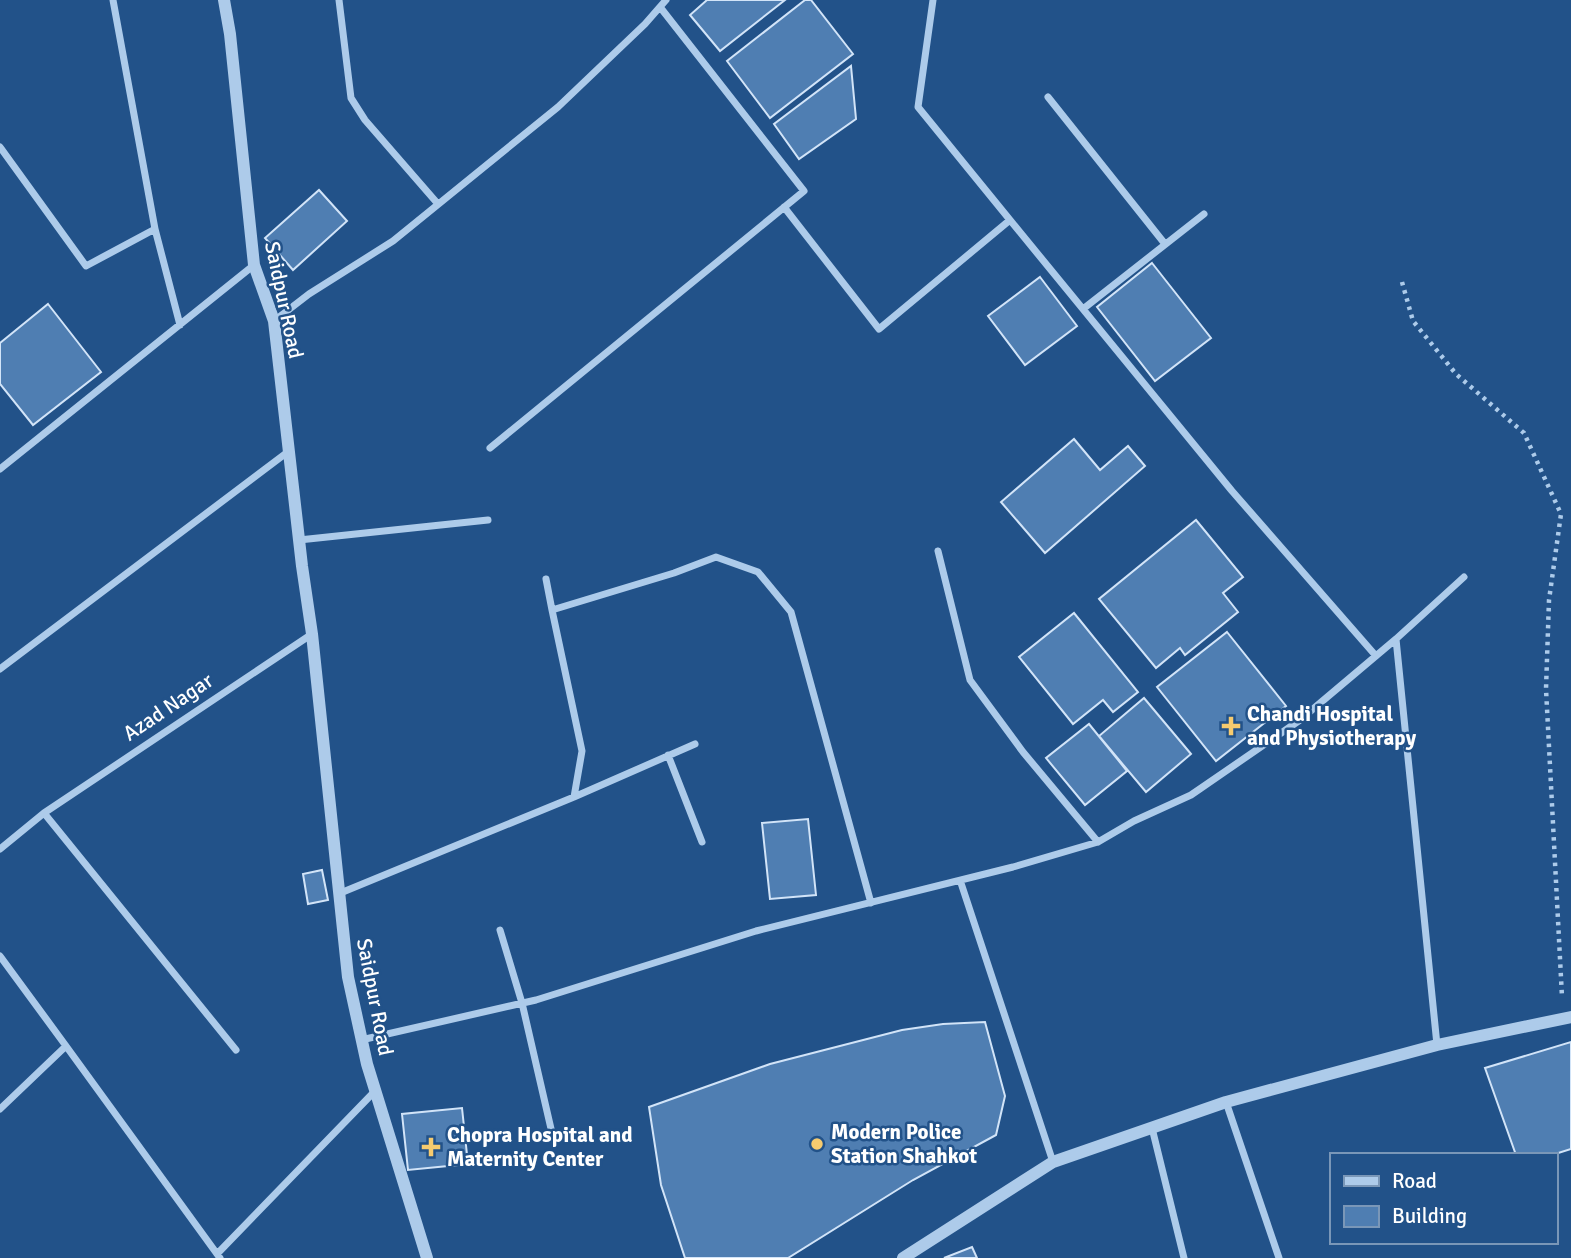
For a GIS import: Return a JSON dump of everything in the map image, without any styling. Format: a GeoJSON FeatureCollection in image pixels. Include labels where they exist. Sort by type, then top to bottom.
{"type":"FeatureCollection","features":[{"type":"Feature","properties":{"kind":"street"},"geometry":{"type":"LineString","coordinates":[[113,0],[155,229],[180,325]]}},
{"type":"Feature","properties":{"kind":"street","name":"Saidpur Road"},"geometry":{"type":"LineString","coordinates":[[224,0],[232,47],[254,265],[274,321],[312,634],[348,977],[375,1091],[427,1258]]}},
{"type":"Feature","properties":{"kind":"street"},"geometry":{"type":"LineString","coordinates":[[339,0],[351,98],[365,120],[438,204]]}},
{"type":"Feature","properties":{"kind":"street"},"geometry":{"type":"LineString","coordinates":[[933,0],[918,107],[1232,491],[1376,656]]}},
{"type":"Feature","properties":{"kind":"street"},"geometry":{"type":"LineString","coordinates":[[274,321],[309,294],[393,241],[558,107],[663,3],[804,191],[490,448]]}},
{"type":"Feature","properties":{"kind":"street"},"geometry":{"type":"LineString","coordinates":[[1048,97],[1165,244]]}},
{"type":"Feature","properties":{"kind":"street"},"geometry":{"type":"LineString","coordinates":[[0,147],[86,266],[155,229]]}},
{"type":"Feature","properties":{"kind":"street"},"geometry":{"type":"LineString","coordinates":[[784,207],[879,329],[1010,220]]}},
{"type":"Feature","properties":{"kind":"street"},"geometry":{"type":"LineString","coordinates":[[1083,309],[1204,214]]}},
{"type":"Feature","properties":{"kind":"street"},"geometry":{"type":"LineString","coordinates":[[0,468],[254,265]]}},
{"type":"Feature","properties":{"kind":"street"},"geometry":{"type":"LineString","coordinates":[[0,669],[289,451]]}},
{"type":"Feature","properties":{"kind":"street"},"geometry":{"type":"LineString","coordinates":[[299,540],[488,520]]}},
{"type":"Feature","properties":{"kind":"street"},"geometry":{"type":"LineString","coordinates":[[938,551],[970,680],[1023,752],[1098,842]]}},
{"type":"Feature","properties":{"kind":"street"},"geometry":{"type":"LineString","coordinates":[[552,610],[674,573],[716,557],[758,572],[791,612],[870,903]]}},
{"type":"Feature","properties":{"kind":"street"},"geometry":{"type":"LineString","coordinates":[[361,1040],[522,1003],[756,931],[1098,842],[1134,821],[1191,795],[1300,720],[1464,577]]}},
{"type":"Feature","properties":{"kind":"street"},"geometry":{"type":"LineString","coordinates":[[546,579],[582,751],[574,797]]}},
{"type":"Feature","properties":{"kind":"street","name":"Azad Nagar"},"geometry":{"type":"LineString","coordinates":[[0,849],[44,813],[312,634]]}},
{"type":"Feature","properties":{"kind":"street"},"geometry":{"type":"LineString","coordinates":[[1396,639],[1437,1045]]}},
{"type":"Feature","properties":{"kind":"street"},"geometry":{"type":"LineString","coordinates":[[338,894],[695,744]]}},
{"type":"Feature","properties":{"kind":"street"},"geometry":{"type":"LineString","coordinates":[[668,755],[702,842]]}},
{"type":"Feature","properties":{"kind":"street"},"geometry":{"type":"LineString","coordinates":[[44,813],[236,1050]]}},
{"type":"Feature","properties":{"kind":"street"},"geometry":{"type":"LineString","coordinates":[[960,880],[1054,1162]]}},
{"type":"Feature","properties":{"kind":"street"},"geometry":{"type":"LineString","coordinates":[[500,930],[522,1003],[552,1133]]}},
{"type":"Feature","properties":{"kind":"street"},"geometry":{"type":"LineString","coordinates":[[0,956],[218,1256],[375,1091]]}},
{"type":"Feature","properties":{"kind":"street"},"geometry":{"type":"LineString","coordinates":[[903,1258],[1054,1162],[1226,1102],[1437,1045],[1567,1018]]}},
{"type":"Feature","properties":{"kind":"street"},"geometry":{"type":"LineString","coordinates":[[0,1109],[66,1046]]}},
{"type":"Feature","properties":{"kind":"street"},"geometry":{"type":"LineString","coordinates":[[1226,1102],[1279,1258]]}},
{"type":"Feature","properties":{"kind":"street"},"geometry":{"type":"LineString","coordinates":[[1152,1128],[1184,1258]]}},
{"type":"Feature","properties":{"kind":"path"},"geometry":{"type":"LineString","coordinates":[[1402,282],[1413,321],[1438,353],[1456,374],[1524,433],[1561,514],[1549,600],[1546,689],[1567,1018]]}},
{"type":"Feature","properties":{"kind":"building"},"geometry":{"type":"Polygon","coordinates":[[[707,0],[785,0],[720,51],[690,15],[707,0]]]}},
{"type":"Feature","properties":{"kind":"building"},"geometry":{"type":"Polygon","coordinates":[[[805,0],[811,0],[853,54],[770,118],[727,61],[805,0]]]}},
{"type":"Feature","properties":{"kind":"building"},"geometry":{"type":"Polygon","coordinates":[[[851,66],[856,119],[799,159],[774,124],[851,66]]]}},
{"type":"Feature","properties":{"kind":"building"},"geometry":{"type":"Polygon","coordinates":[[[319,190],[347,221],[293,270],[265,238],[319,190]]]}},
{"type":"Feature","properties":{"kind":"building"},"geometry":{"type":"Polygon","coordinates":[[[1152,263],[1211,338],[1155,381],[1097,307],[1152,263]]]}},
{"type":"Feature","properties":{"kind":"building"},"geometry":{"type":"Polygon","coordinates":[[[1040,277],[1077,326],[1025,365],[988,316],[1040,277]]]}},
{"type":"Feature","properties":{"kind":"building"},"geometry":{"type":"Polygon","coordinates":[[[48,304],[101,372],[33,425],[0,384],[0,343],[48,304]]]}},
{"type":"Feature","properties":{"kind":"building"},"geometry":{"type":"Polygon","coordinates":[[[1074,439],[1100,470],[1128,446],[1145,466],[1045,553],[1001,502],[1074,439]]]}},
{"type":"Feature","properties":{"kind":"building"},"geometry":{"type":"Polygon","coordinates":[[[1196,520],[1243,577],[1223,593],[1238,612],[1185,655],[1180,648],[1156,668],[1099,599],[1196,520]]]}},
{"type":"Feature","properties":{"kind":"building"},"geometry":{"type":"Polygon","coordinates":[[[1074,613],[1138,692],[1113,712],[1103,700],[1073,724],[1019,657],[1074,613]]]}},
{"type":"Feature","properties":{"kind":"building"},"geometry":{"type":"Polygon","coordinates":[[[1227,632],[1286,706],[1216,761],[1157,687],[1227,632]]]}},
{"type":"Feature","properties":{"kind":"building"},"geometry":{"type":"Polygon","coordinates":[[[1144,698],[1191,754],[1146,792],[1099,736],[1144,698]]]}},
{"type":"Feature","properties":{"kind":"building"},"geometry":{"type":"Polygon","coordinates":[[[1089,724],[1127,771],[1085,805],[1046,758],[1089,724]]]}},
{"type":"Feature","properties":{"kind":"building"},"geometry":{"type":"Polygon","coordinates":[[[808,819],[816,895],[770,899],[762,823],[808,819]]]}},
{"type":"Feature","properties":{"kind":"building"},"geometry":{"type":"Polygon","coordinates":[[[322,870],[328,900],[308,904],[303,874],[322,870]]]}},
{"type":"Feature","properties":{"kind":"building","name":"Modern Police Station Shahkot"},"geometry":{"type":"Polygon","coordinates":[[[985,1022],[1005,1096],[996,1135],[913,1180],[788,1258],[685,1258],[661,1185],[649,1107],[770,1064],[902,1030],[985,1022]]]}},
{"type":"Feature","properties":{"kind":"building"},"geometry":{"type":"Polygon","coordinates":[[[1571,1042],[1571,1149],[1557,1153],[1515,1153],[1485,1068],[1571,1042]]]}},
{"type":"Feature","properties":{"kind":"building"},"geometry":{"type":"Polygon","coordinates":[[[462,1108],[468,1164],[408,1170],[402,1114],[462,1108]]]}},
{"type":"Feature","properties":{"kind":"building"},"geometry":{"type":"Polygon","coordinates":[[[972,1247],[977,1258],[944,1258],[972,1247]]]}},
{"type":"Feature","properties":{"kind":"place","name":"Chandi Hospital and Physiotherapy"},"geometry":{"type":"Point","coordinates":[1231,726]}},
{"type":"Feature","properties":{"kind":"place","name":"Modern Police Station Shahkot"},"geometry":{"type":"Point","coordinates":[817,1144]}},
{"type":"Feature","properties":{"kind":"place","name":"Chopra Hospital and Maternity Center"},"geometry":{"type":"Point","coordinates":[431,1147]}}]}
